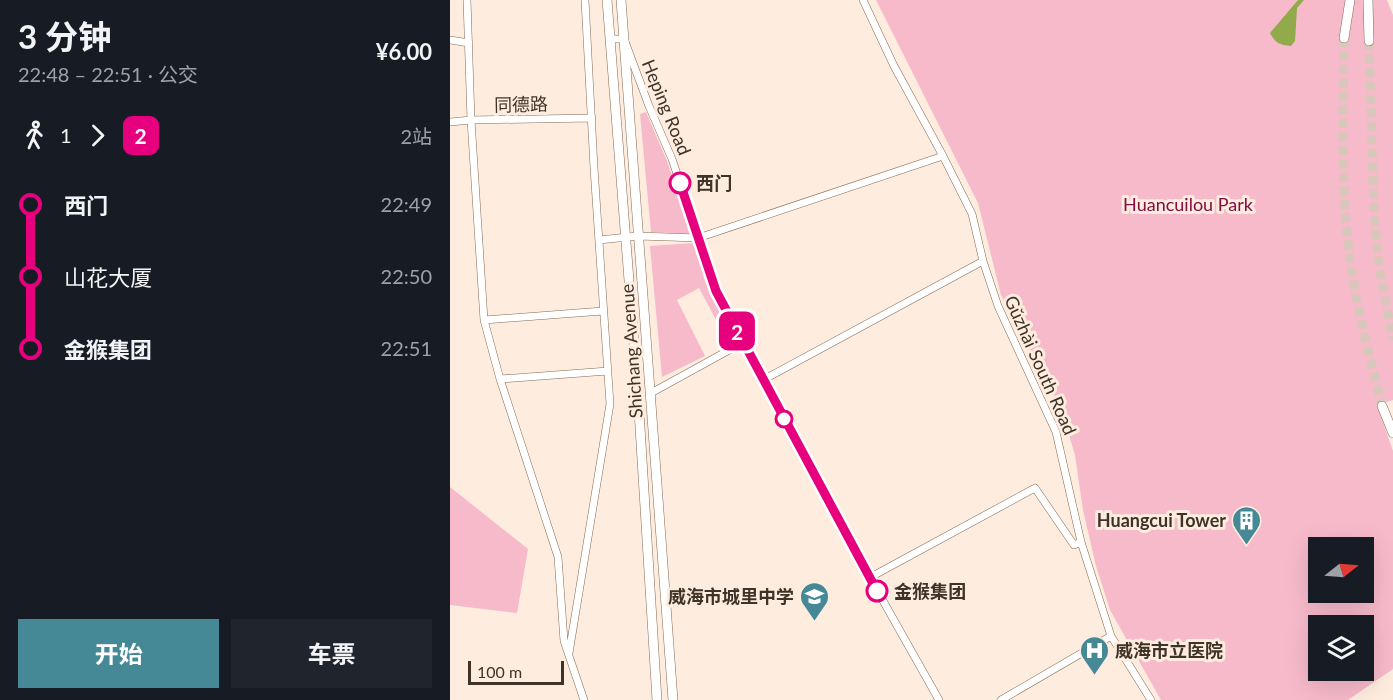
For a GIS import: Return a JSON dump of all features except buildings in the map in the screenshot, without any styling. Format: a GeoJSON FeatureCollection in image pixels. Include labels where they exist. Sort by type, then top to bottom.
{"type":"FeatureCollection","features":[{"type":"Feature","properties":{"kind":"main road","name":"Shichang Avenue"},"geometry":{"type":"LineString","coordinates":[[607,0],[638,395],[657,700]]}},
{"type":"Feature","properties":{"kind":"main road","name":"Shichang Avenue"},"geometry":{"type":"LineString","coordinates":[[621,0],[673,700]]}},
{"type":"Feature","properties":{"kind":"main road"},"geometry":{"type":"LineString","coordinates":[[1344,38],[1350,0]]}},
{"type":"Feature","properties":{"kind":"main road"},"geometry":{"type":"LineString","coordinates":[[1368,0],[1369,41]]}},
{"type":"Feature","properties":{"kind":"main road"},"geometry":{"type":"LineString","coordinates":[[1382,405],[1393,433]]}},
{"type":"Feature","properties":{"kind":"street"},"geometry":{"type":"LineString","coordinates":[[467,0],[471,120],[484,320],[500,379],[558,557],[564,640],[584,700]]}},
{"type":"Feature","properties":{"kind":"street"},"geometry":{"type":"LineString","coordinates":[[569,657],[610,404],[598,240],[585,0]]}},
{"type":"Feature","properties":{"kind":"street","name":"Gǔzhài South Road"},"geometry":{"type":"LineString","coordinates":[[863,0],[894,66],[972,214],[983,261],[998,306],[1056,432],[1082,542],[1111,636],[1151,700]]}},
{"type":"Feature","properties":{"kind":"street"},"geometry":{"type":"LineString","coordinates":[[610,39],[624,39]]}},
{"type":"Feature","properties":{"kind":"street","name":"Heping Road"},"geometry":{"type":"LineString","coordinates":[[624,39],[672,159],[716,291],[869,578],[939,700]]}},
{"type":"Feature","properties":{"kind":"street"},"geometry":{"type":"LineString","coordinates":[[450,40],[469,44]]}},
{"type":"Feature","properties":{"kind":"street","name":"同德路"},"geometry":{"type":"LineString","coordinates":[[450,122],[592,118]]}},
{"type":"Feature","properties":{"kind":"street"},"geometry":{"type":"LineString","coordinates":[[598,240],[638,236],[698,238],[943,156]]}},
{"type":"Feature","properties":{"kind":"street"},"geometry":{"type":"LineString","coordinates":[[763,380],[983,261]]}},
{"type":"Feature","properties":{"kind":"street"},"geometry":{"type":"LineString","coordinates":[[484,320],[603,311]]}},
{"type":"Feature","properties":{"kind":"street"},"geometry":{"type":"LineString","coordinates":[[651,393],[742,343]]}},
{"type":"Feature","properties":{"kind":"street"},"geometry":{"type":"LineString","coordinates":[[500,379],[608,371]]}},
{"type":"Feature","properties":{"kind":"street"},"geometry":{"type":"LineString","coordinates":[[869,578],[1035,488],[1074,545],[1082,542]]}},
{"type":"Feature","properties":{"kind":"street"},"geometry":{"type":"LineString","coordinates":[[1001,700],[1111,636]]}},
{"type":"Feature","properties":{"kind":"green space","name":"Huancuilou Park"},"geometry":{"type":"Polygon","coordinates":[[[876,0],[1387,0],[1393,15],[1393,400],[1377,405],[1393,451],[1393,669],[1348,700],[1161,700],[1110,610],[1096,566],[1083,510],[1075,455],[1061,409],[1001,295],[978,203],[876,0]]]}},
{"type":"Feature","properties":{"kind":"green space"},"geometry":{"type":"Polygon","coordinates":[[[646,112],[667,161],[692,234],[651,232],[640,114],[646,112]]]}},
{"type":"Feature","properties":{"kind":"green space"},"geometry":{"type":"Polygon","coordinates":[[[694,243],[708,282],[738,342],[730,346],[699,288],[677,300],[705,356],[662,377],[650,246],[694,243]]]}},
{"type":"Feature","properties":{"kind":"green space"},"geometry":{"type":"Polygon","coordinates":[[[450,487],[528,549],[517,613],[450,605],[450,487]]]}},
{"type":"Feature","properties":{"kind":"shaded area"},"geometry":{"type":"Polygon","coordinates":[[[1298,0],[1304,0],[1297,8],[1295,41],[1291,46],[1281,44],[1270,33],[1298,0]]]}},
{"type":"Feature","properties":{"kind":"tunnel"},"geometry":{"type":"LineString","coordinates":[[1344,38],[1343,152],[1347,238],[1357,302],[1382,406]]}},
{"type":"Feature","properties":{"kind":"tunnel"},"geometry":{"type":"LineString","coordinates":[[1369,41],[1374,213],[1379,266],[1393,340]]}},
{"type":"Feature","properties":{"kind":"bus line","name":"2"},"geometry":{"type":"LineString","coordinates":[[680,183],[716,291],[877,591]]}},
{"type":"Feature","properties":{"kind":"place","name":"西门"},"geometry":{"type":"Point","coordinates":[680,183]}},
{"type":"Feature","properties":{"kind":"place","name":"Huangcui Tower"},"geometry":{"type":"Point","coordinates":[1247,546]}},
{"type":"Feature","properties":{"kind":"place","name":"金猴集团"},"geometry":{"type":"Point","coordinates":[877,591]}},
{"type":"Feature","properties":{"kind":"place","name":"威海市城里中学"},"geometry":{"type":"Point","coordinates":[815,622]}},
{"type":"Feature","properties":{"kind":"place","name":"威海市立医院"},"geometry":{"type":"Point","coordinates":[1094,676]}}]}
